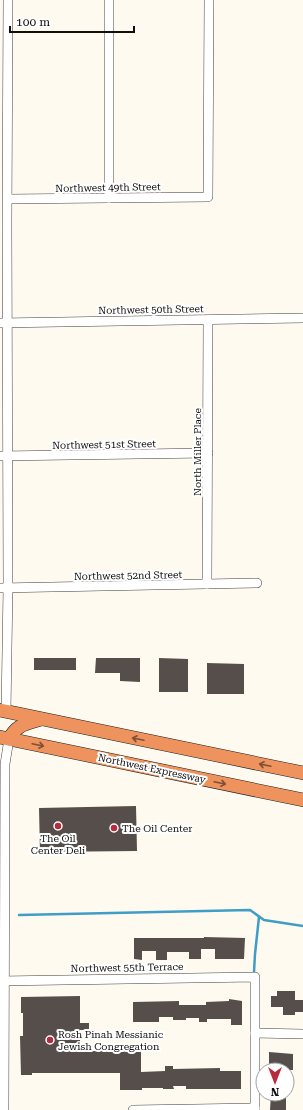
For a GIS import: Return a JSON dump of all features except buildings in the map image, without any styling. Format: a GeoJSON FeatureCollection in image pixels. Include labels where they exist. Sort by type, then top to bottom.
{"type":"FeatureCollection","features":[{"type":"Feature","properties":{"kind":"highway"},"geometry":{"type":"LineString","coordinates":[[3,711],[303,773]]}},
{"type":"Feature","properties":{"kind":"highway"},"geometry":{"type":"LineString","coordinates":[[4,738],[17,728],[42,719]]}},
{"type":"Feature","properties":{"kind":"highway","name":"Northwest Expressway"},"geometry":{"type":"LineString","coordinates":[[4,738],[303,800]]}},
{"type":"Feature","properties":{"kind":"street"},"geometry":{"type":"LineString","coordinates":[[3,711],[4,221],[8,199],[4,124],[4,10],[8,0]]}},
{"type":"Feature","properties":{"kind":"street"},"geometry":{"type":"LineString","coordinates":[[109,0],[109,198]]}},
{"type":"Feature","properties":{"kind":"street","name":"Northwest 49th Street"},"geometry":{"type":"LineString","coordinates":[[8,199],[208,197],[208,0]]}},
{"type":"Feature","properties":{"kind":"street","name":"Northwest 50th Street"},"geometry":{"type":"LineString","coordinates":[[4,322],[303,318]]}},
{"type":"Feature","properties":{"kind":"street","name":"North Miller Place"},"geometry":{"type":"LineString","coordinates":[[207,584],[208,320]]}},
{"type":"Feature","properties":{"kind":"street","name":"Northwest 51st Street"},"geometry":{"type":"LineString","coordinates":[[4,456],[208,453]]}},
{"type":"Feature","properties":{"kind":"street","name":"Northwest 52nd Street"},"geometry":{"type":"LineString","coordinates":[[4,588],[257,583]]}},
{"type":"Feature","properties":{"kind":"street"},"geometry":{"type":"LineString","coordinates":[[4,738],[4,1110]]}},
{"type":"Feature","properties":{"kind":"street","name":"Northwest 55th Terrace"},"geometry":{"type":"LineString","coordinates":[[3,981],[255,977],[255,1034]]}},
{"type":"Feature","properties":{"kind":"street"},"geometry":{"type":"LineString","coordinates":[[133,1110],[255,1109],[255,1034],[303,1034]]}},
{"type":"Feature","properties":{"kind":"waterway"},"geometry":{"type":"LineString","coordinates":[[19,915],[250,910],[264,920],[303,926]]}},
{"type":"Feature","properties":{"kind":"waterway"},"geometry":{"type":"LineString","coordinates":[[254,972],[259,917]]}},
{"type":"Feature","properties":{"kind":"place","name":"The Oil Center Deli"},"geometry":{"type":"Point","coordinates":[58,826]}},
{"type":"Feature","properties":{"kind":"place","name":"The Oil Center"},"geometry":{"type":"Point","coordinates":[114,828]}},
{"type":"Feature","properties":{"kind":"place","name":"Rosh Pinah Messianic Jewish Congregation"},"geometry":{"type":"Point","coordinates":[50,1040]}}]}
